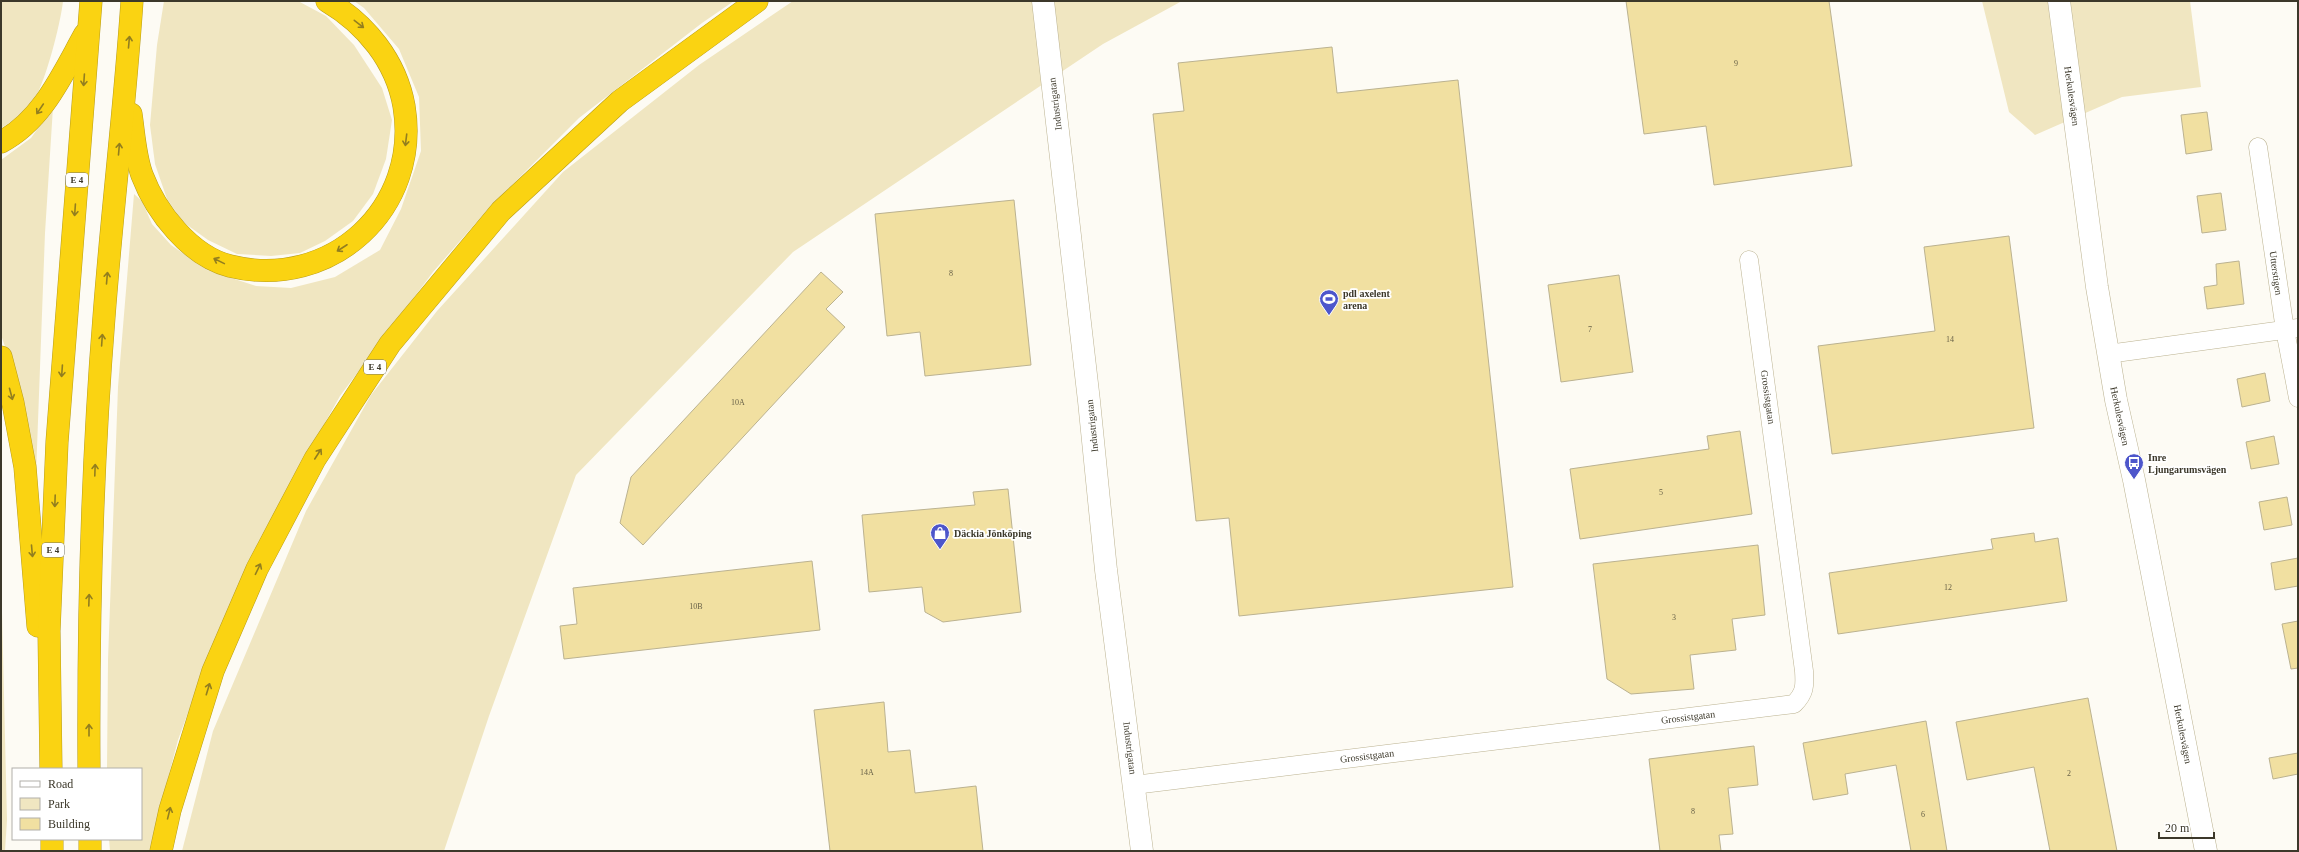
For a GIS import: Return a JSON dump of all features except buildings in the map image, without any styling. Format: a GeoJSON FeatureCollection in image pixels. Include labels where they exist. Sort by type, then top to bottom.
{"type":"FeatureCollection","features":[{"type":"Feature","properties":{"kind":"highway","name":"E 4"},"geometry":{"type":"LineString","coordinates":[[49,768],[50,631],[57,442],[91,1]]}},
{"type":"Feature","properties":{"kind":"highway"},"geometry":{"type":"LineString","coordinates":[[126,76],[141,174],[158,206],[177,233],[202,252],[229,266],[258,270],[290,268],[326,259],[355,240],[376,217],[394,190],[403,160],[407,126],[401,91],[386,57],[364,28],[327,1]]}},
{"type":"Feature","properties":{"kind":"highway","name":"E 4"},"geometry":{"type":"LineString","coordinates":[[161,851],[170,810],[213,671],[257,569],[315,459],[390,344],[501,211],[620,101],[757,1]]}},
{"type":"Feature","properties":{"kind":"highway"},"geometry":{"type":"LineString","coordinates":[[89,768],[88,632],[96,448],[104,317],[132,4]]}},
{"type":"Feature","properties":{"kind":"highway"},"geometry":{"type":"LineString","coordinates":[[1,142],[16,134],[36,114],[88,27]]}},
{"type":"Feature","properties":{"kind":"highway"},"geometry":{"type":"LineString","coordinates":[[1,357],[13,403],[25,467],[49,768]]}},
{"type":"Feature","properties":{"kind":"highway"},"geometry":{"type":"LineString","coordinates":[[52,840],[52,851]]}},
{"type":"Feature","properties":{"kind":"highway"},"geometry":{"type":"LineString","coordinates":[[90,840],[90,851]]}},
{"type":"Feature","properties":{"kind":"street","name":"Industrigatan"},"geometry":{"type":"LineString","coordinates":[[1043,1],[1089,401],[1105,563],[1142,851]]}},
{"type":"Feature","properties":{"kind":"street","name":"Herkulesvägen"},"geometry":{"type":"LineString","coordinates":[[2059,1],[2097,287],[2108,354],[2206,851]]}},
{"type":"Feature","properties":{"kind":"street","name":"Utterstigen"},"geometry":{"type":"LineString","coordinates":[[2258,147],[2291,329],[2298,398]]}},
{"type":"Feature","properties":{"kind":"street","name":"Grossistgatan"},"geometry":{"type":"LineString","coordinates":[[1134,785],[1794,704],[1803,695],[1805,685],[1804,671],[1749,260]]}},
{"type":"Feature","properties":{"kind":"street"},"geometry":{"type":"LineString","coordinates":[[2108,354],[2291,329]]}},
{"type":"Feature","properties":{"kind":"green space"},"geometry":{"type":"Polygon","coordinates":[[[1,1],[63,1],[51,56],[41,86],[30,106],[1,128],[1,1]]]}},
{"type":"Feature","properties":{"kind":"green space"},"geometry":{"type":"Polygon","coordinates":[[[164,1],[298,1],[326,16],[354,45],[382,88],[392,120],[386,159],[373,194],[353,221],[325,241],[300,253],[271,256],[237,254],[208,240],[183,222],[167,199],[155,164],[150,125],[157,45],[164,1]]]}},
{"type":"Feature","properties":{"kind":"green space"},"geometry":{"type":"Polygon","coordinates":[[[354,1],[734,1],[702,23],[579,118],[487,210],[433,272],[340,396],[258,542],[209,655],[178,740],[149,851],[110,851],[109,840],[142,840],[142,768],[107,768],[108,660],[118,387],[134,194],[142,201],[152,224],[171,245],[207,270],[256,286],[291,288],[335,277],[380,250],[401,209],[421,151],[419,97],[399,49],[364,8],[354,1]]]}},
{"type":"Feature","properties":{"kind":"green space"},"geometry":{"type":"Polygon","coordinates":[[[793,1],[1182,1],[1103,44],[793,252],[576,475],[489,716],[444,851],[182,851],[213,731],[306,511],[371,395],[437,311],[563,172],[699,65],[793,1]]]}},
{"type":"Feature","properties":{"kind":"green space"},"geometry":{"type":"Polygon","coordinates":[[[1982,1],[2190,1],[2201,87],[2122,97],[2035,135],[2009,112],[1982,1]]]}},
{"type":"Feature","properties":{"kind":"green space"},"geometry":{"type":"Polygon","coordinates":[[[53,107],[45,233],[36,475],[14,373],[1,335],[1,160],[31,138],[53,107]]]}},
{"type":"Feature","properties":{"kind":"green space"},"geometry":{"type":"Polygon","coordinates":[[[1,570],[7,820],[5,851],[1,851],[1,570]]]}},
{"type":"Feature","properties":{"kind":"place","name":"pdl axelent arena"},"geometry":{"type":"Point","coordinates":[1329,316]}},
{"type":"Feature","properties":{"kind":"place","name":"Inre Ljungarumsvägen"},"geometry":{"type":"Point","coordinates":[2134,480]}},
{"type":"Feature","properties":{"kind":"place","name":"Däckia Jönköping"},"geometry":{"type":"Point","coordinates":[940,550]}}]}
